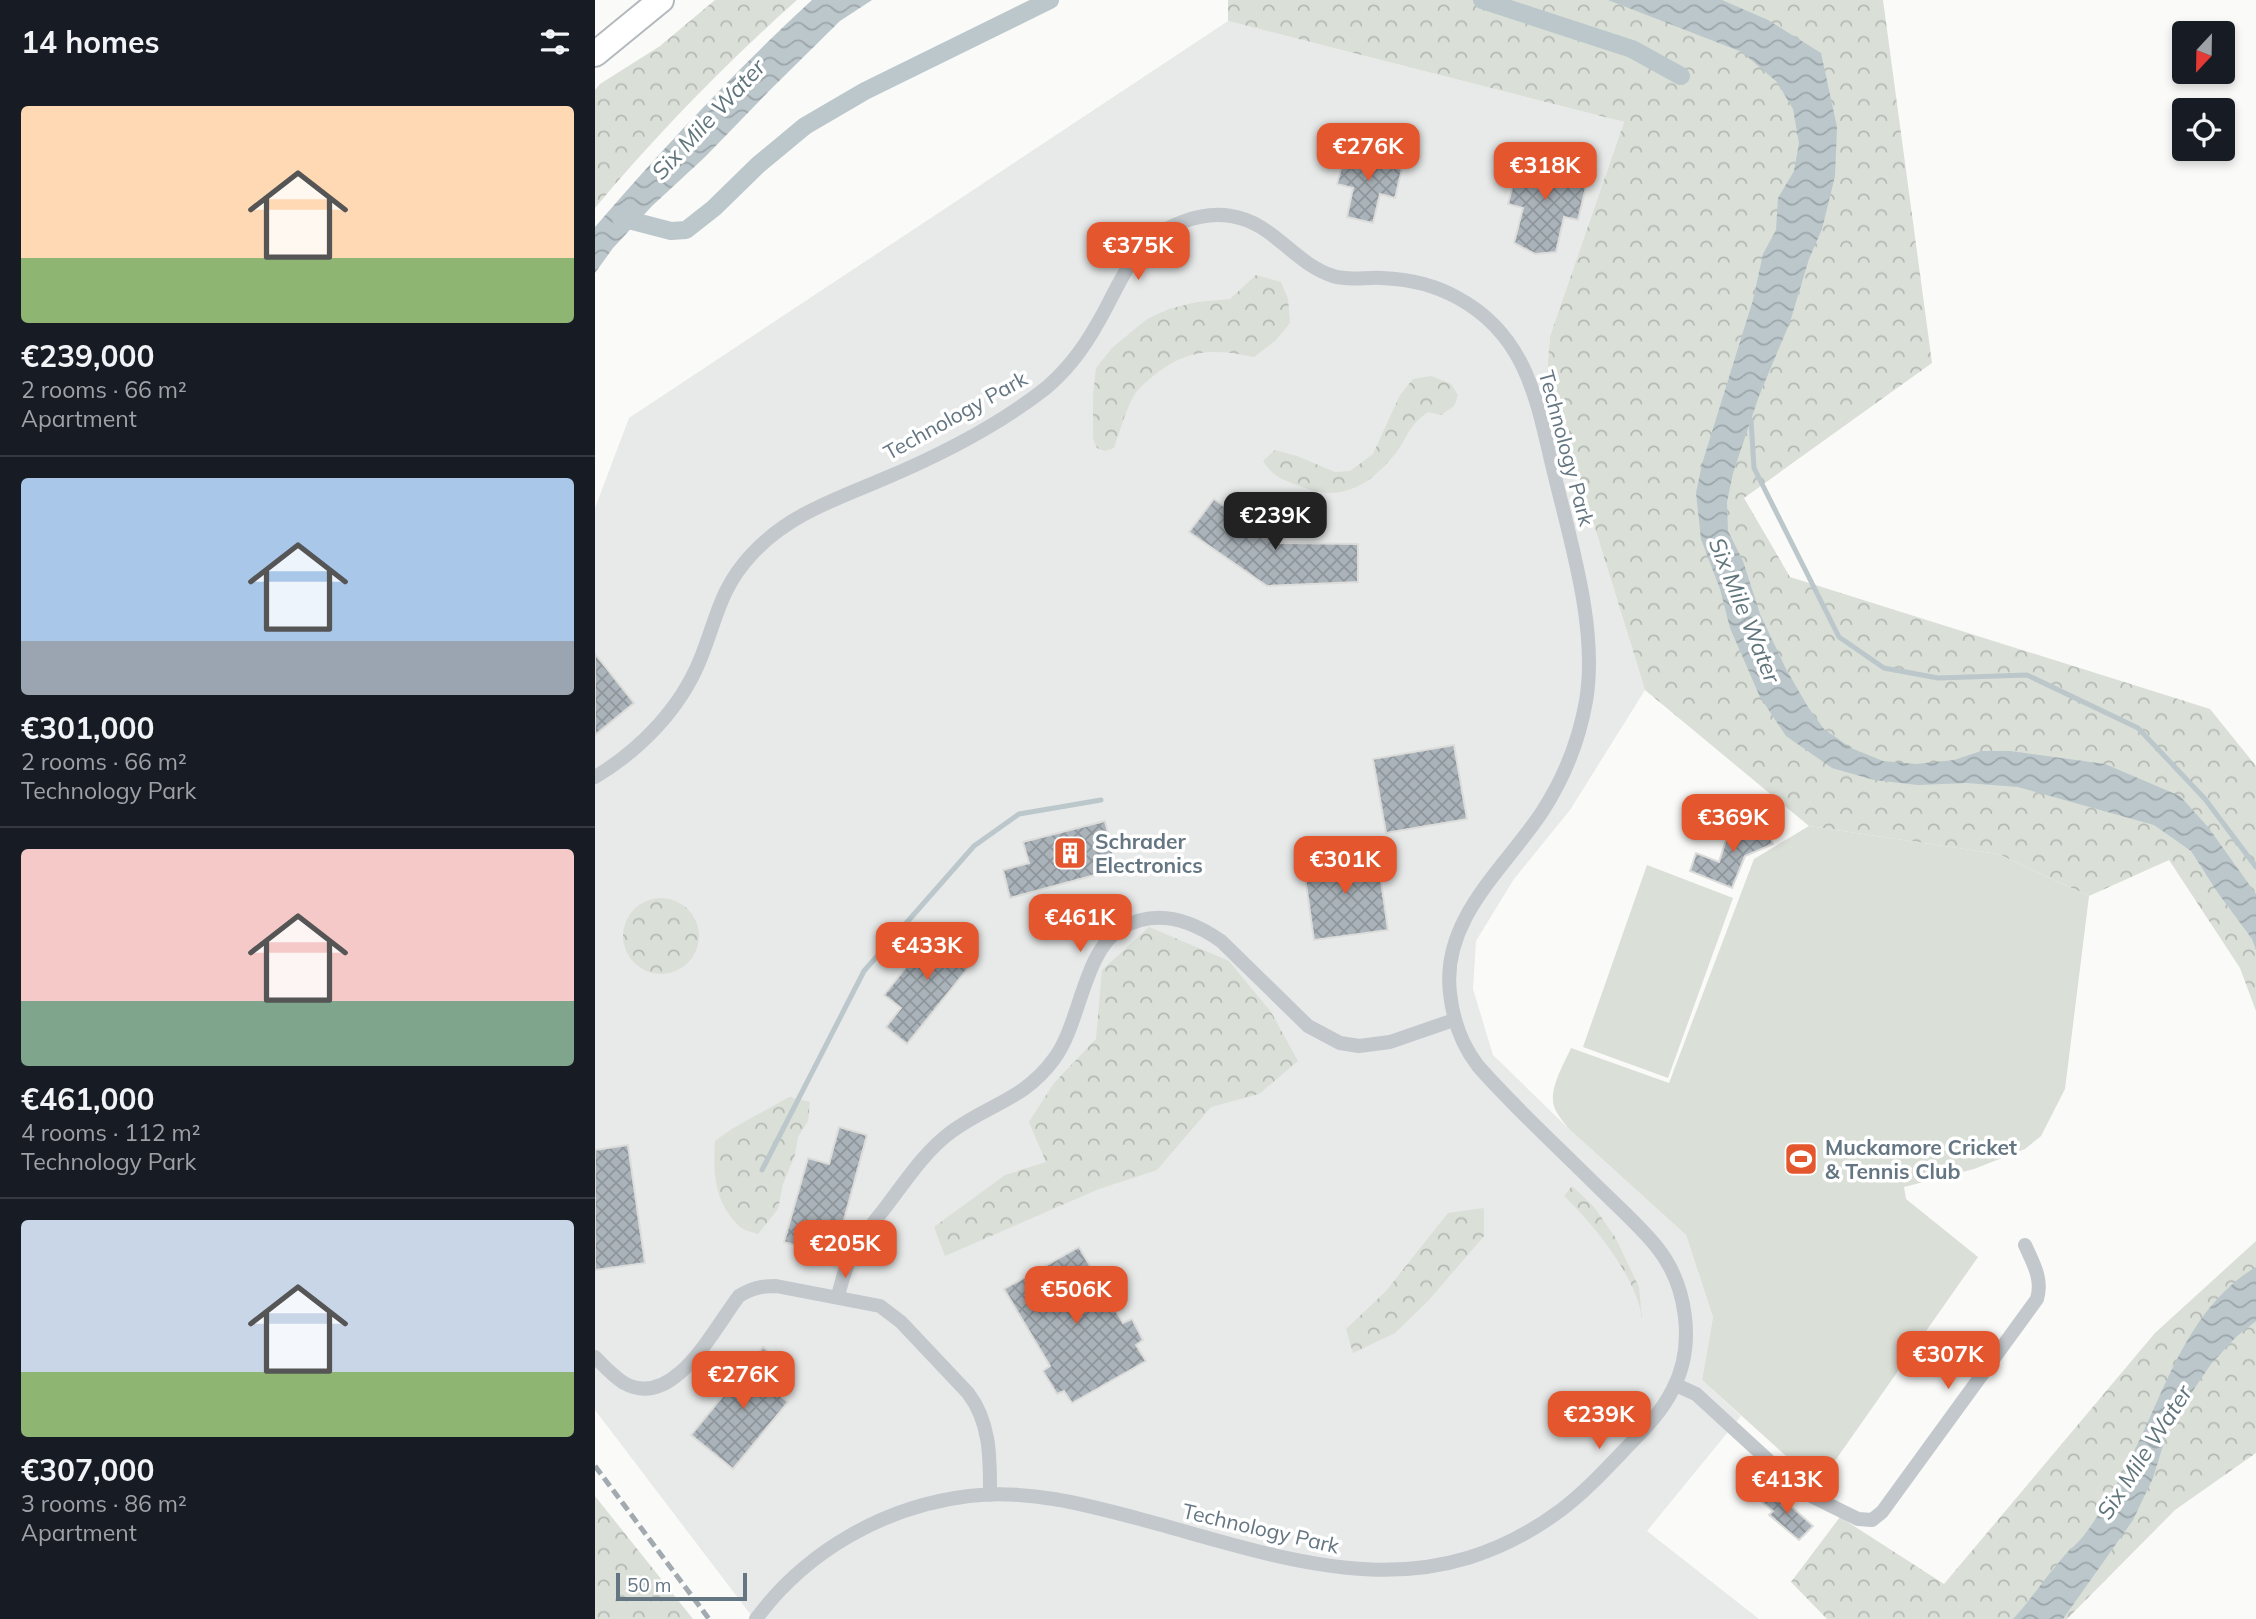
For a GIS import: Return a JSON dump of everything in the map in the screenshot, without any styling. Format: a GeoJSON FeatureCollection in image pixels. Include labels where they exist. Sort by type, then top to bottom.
{"type":"FeatureCollection","features":[{"type":"Feature","properties":{"kind":"highway"},"geometry":{"type":"LineString","coordinates":[[595,54],[661,0]]}},
{"type":"Feature","properties":{"kind":"street","name":"Technology Park"},"geometry":{"type":"LineString","coordinates":[[595,777],[644,740],[676,703],[698,666],[717,606],[726,589],[750,556],[770,536],[812,509],[883,480],[951,447],[1018,408],[1045,388],[1079,352],[1099,321],[1132,258],[1156,234],[1168,228],[1206,215],[1242,218],[1263,227],[1308,264],[1339,278],[1414,281],[1462,300],[1492,323],[1509,342],[1523,364],[1539,408],[1584,604],[1590,651],[1587,697],[1574,749],[1546,806],[1477,898],[1454,940],[1449,976],[1454,1020],[1469,1054],[1478,1066],[1642,1231],[1667,1262],[1677,1281],[1685,1318],[1685,1351],[1676,1384],[1644,1430],[1592,1484],[1560,1511],[1489,1550],[1437,1565],[1388,1571],[1342,1569],[1317,1565],[1072,1502],[990,1494],[926,1504],[862,1529],[833,1546],[804,1569],[759,1615]]}},
{"type":"Feature","properties":{"kind":"street"},"geometry":{"type":"LineString","coordinates":[[838,1297],[844,1271],[854,1251],[935,1145],[961,1125],[1031,1085],[1053,1060],[1068,1036],[1100,951],[1120,929],[1135,922],[1159,917],[1172,918],[1210,933],[1308,1027],[1340,1043],[1359,1046],[1390,1042],[1454,1020]]}},
{"type":"Feature","properties":{"kind":"street"},"geometry":{"type":"LineString","coordinates":[[1676,1384],[1696,1394],[1803,1492],[1858,1519],[1872,1520],[1882,1512],[2037,1299],[2039,1277],[2025,1245]]}},
{"type":"Feature","properties":{"kind":"street"},"geometry":{"type":"LineString","coordinates":[[595,1357],[626,1384],[643,1388],[659,1387],[687,1368],[733,1304],[750,1289],[776,1286],[880,1306],[889,1311],[973,1399],[981,1414],[987,1437],[990,1494]]}},
{"type":"Feature","properties":{"kind":"shaded area"},"geometry":{"type":"Polygon","coordinates":[[[1228,21],[1624,122],[1550,336],[1547,373],[1645,690],[1570,810],[1514,879],[1476,941],[1473,989],[1493,1055],[1568,1128],[1686,1235],[1713,1317],[1702,1380],[1741,1416],[1647,1531],[1759,1619],[754,1619],[595,1410],[595,508],[629,418],[1228,21]]]}},
{"type":"Feature","properties":{"kind":"green space"},"geometry":{"type":"Polygon","coordinates":[[[715,0],[797,0],[692,101],[642,153],[595,208],[595,90],[600,84],[660,46],[715,0]]]}},
{"type":"Feature","properties":{"kind":"green space"},"geometry":{"type":"Polygon","coordinates":[[[1228,0],[1883,0],[1932,363],[1744,498],[1790,577],[2210,709],[2256,766],[2256,1011],[2240,968],[2169,860],[2089,896],[1998,854],[1809,826],[1645,690],[1547,373],[1550,336],[1624,122],[1228,21],[1228,0]]]}},
{"type":"Feature","properties":{"kind":"green space"},"geometry":{"type":"Polygon","coordinates":[[[1256,275],[1281,282],[1288,299],[1290,323],[1275,341],[1254,357],[1225,352],[1200,353],[1164,368],[1135,394],[1114,448],[1105,451],[1097,448],[1093,439],[1096,368],[1112,348],[1147,319],[1169,309],[1197,302],[1230,299],[1256,275]]]}},
{"type":"Feature","properties":{"kind":"green space"},"geometry":{"type":"Polygon","coordinates":[[[1431,376],[1451,384],[1458,395],[1454,406],[1441,415],[1428,412],[1421,417],[1385,465],[1354,488],[1329,493],[1302,487],[1280,478],[1263,461],[1275,450],[1335,472],[1350,471],[1373,454],[1400,395],[1413,379],[1431,376]]]}},
{"type":"Feature","properties":{"kind":"green space","name":"Muckamore Cricket & Tennis Club"},"geometry":{"type":"Polygon","coordinates":[[[1809,826],[1998,854],[2089,896],[2065,1089],[2041,1136],[2025,1149],[1974,1169],[1904,1187],[1906,1199],[1978,1257],[1818,1485],[1702,1380],[1713,1317],[1686,1235],[1568,1128],[1556,1112],[1553,1102],[1557,1078],[1571,1048],[1669,1083],[1754,859],[1809,826]]]}},
{"type":"Feature","properties":{"kind":"green space"},"geometry":{"type":"Polygon","coordinates":[[[1647,865],[1733,898],[1668,1078],[1583,1047],[1647,865]]]}},
{"type":"Feature","properties":{"kind":"green space"},"geometry":{"type":"Polygon","coordinates":[[[654,898],[668,898],[682,904],[693,915],[699,936],[696,951],[688,963],[668,974],[654,974],[640,968],[629,957],[623,943],[623,929],[629,915],[640,904],[654,898]]]}},
{"type":"Feature","properties":{"kind":"green space"},"geometry":{"type":"Polygon","coordinates":[[[1149,927],[1229,961],[1271,1012],[1298,1061],[1259,1094],[1211,1107],[1157,1170],[1099,1189],[945,1256],[934,1227],[1005,1175],[1046,1162],[1029,1122],[1054,1083],[1096,1039],[1102,970],[1149,927]]]}},
{"type":"Feature","properties":{"kind":"green space"},"geometry":{"type":"Polygon","coordinates":[[[789,1097],[810,1102],[808,1121],[798,1137],[778,1209],[758,1234],[740,1227],[724,1206],[715,1175],[715,1141],[789,1097]]]}},
{"type":"Feature","properties":{"kind":"green space"},"geometry":{"type":"Polygon","coordinates":[[[1572,1186],[1594,1207],[1615,1237],[1639,1287],[1642,1319],[1639,1303],[1623,1270],[1600,1236],[1564,1196],[1572,1186]]]}},
{"type":"Feature","properties":{"kind":"green space"},"geometry":{"type":"Polygon","coordinates":[[[1484,1208],[1484,1236],[1428,1301],[1395,1333],[1353,1353],[1346,1329],[1386,1291],[1448,1213],[1484,1208]]]}},
{"type":"Feature","properties":{"kind":"green space"},"geometry":{"type":"Polygon","coordinates":[[[2256,1241],[2256,1453],[2175,1510],[2067,1619],[1827,1619],[1791,1582],[1840,1517],[1944,1584],[2155,1333],[2256,1241]]]}},
{"type":"Feature","properties":{"kind":"green space"},"geometry":{"type":"Polygon","coordinates":[[[595,1496],[693,1619],[595,1619],[595,1496]]]}},
{"type":"Feature","properties":{"kind":"water","name":"Six Mile Water"},"geometry":{"type":"Polygon","coordinates":[[[812,0],[872,0],[840,21],[705,157],[652,206],[613,248],[595,273],[595,227],[700,110],[812,0]]]}},
{"type":"Feature","properties":{"kind":"water","name":"Six Mile Water"},"geometry":{"type":"Polygon","coordinates":[[[1608,0],[1722,0],[1768,20],[1821,53],[1837,127],[1835,176],[1822,229],[1809,259],[1790,322],[1759,396],[1733,473],[1727,502],[1728,531],[1743,561],[1760,614],[1786,669],[1808,707],[1824,729],[1851,748],[1883,761],[1916,764],[1954,760],[1981,751],[2010,751],[2105,764],[2180,796],[2208,827],[2256,894],[2256,950],[2252,939],[2191,851],[2154,825],[2018,787],[1967,783],[1918,785],[1874,780],[1832,768],[1786,736],[1760,697],[1730,628],[1720,589],[1701,539],[1696,493],[1702,464],[1753,300],[1763,254],[1776,230],[1778,198],[1794,171],[1799,143],[1793,109],[1777,82],[1742,52],[1608,0]]]}},
{"type":"Feature","properties":{"kind":"water","name":"Six Mile Water"},"geometry":{"type":"Polygon","coordinates":[[[2256,1267],[2256,1321],[2236,1337],[2211,1364],[2169,1426],[2153,1478],[2133,1520],[2063,1619],[2013,1619],[2063,1557],[2082,1538],[2100,1512],[2122,1475],[2176,1361],[2209,1308],[2231,1286],[2256,1267]]]}},
{"type":"Feature","properties":{"kind":"building"},"geometry":{"type":"Polygon","coordinates":[[[1363,152],[1391,158],[1389,166],[1402,169],[1395,198],[1380,194],[1373,223],[1347,217],[1353,188],[1337,184],[1344,156],[1361,159],[1363,152]]]}},
{"type":"Feature","properties":{"kind":"building"},"geometry":{"type":"Polygon","coordinates":[[[1538,156],[1575,164],[1572,175],[1588,179],[1578,220],[1564,217],[1556,252],[1535,254],[1514,243],[1523,208],[1508,204],[1519,159],[1536,164],[1538,156]]]}},
{"type":"Feature","properties":{"kind":"building"},"geometry":{"type":"Polygon","coordinates":[[[1214,499],[1276,543],[1358,544],[1358,582],[1267,586],[1189,532],[1214,499]]]}},
{"type":"Feature","properties":{"kind":"building"},"geometry":{"type":"Polygon","coordinates":[[[595,654],[634,703],[595,735],[595,654]]]}},
{"type":"Feature","properties":{"kind":"building"},"geometry":{"type":"Polygon","coordinates":[[[1454,745],[1467,819],[1386,833],[1373,759],[1454,745]]]}},
{"type":"Feature","properties":{"kind":"building"},"geometry":{"type":"Polygon","coordinates":[[[1764,819],[1773,844],[1745,856],[1732,888],[1690,871],[1696,853],[1719,862],[1727,837],[1764,819]]]}},
{"type":"Feature","properties":{"kind":"building","name":"Schrader Electronics"},"geometry":{"type":"Polygon","coordinates":[[[1105,821],[1117,869],[1010,898],[1003,870],[1029,863],[1023,842],[1105,821]]]}},
{"type":"Feature","properties":{"kind":"building"},"geometry":{"type":"Polygon","coordinates":[[[1377,853],[1388,930],[1314,940],[1303,863],[1377,853]]]}},
{"type":"Feature","properties":{"kind":"building"},"geometry":{"type":"Polygon","coordinates":[[[939,926],[977,957],[907,1044],[886,1027],[901,1008],[884,995],[939,926]]]}},
{"type":"Feature","properties":{"kind":"building"},"geometry":{"type":"Polygon","coordinates":[[[839,1127],[867,1135],[838,1242],[816,1236],[812,1250],[784,1242],[808,1158],[829,1164],[839,1127]]]}},
{"type":"Feature","properties":{"kind":"building"},"geometry":{"type":"Polygon","coordinates":[[[628,1145],[645,1263],[595,1270],[595,1150],[628,1145]]]}},
{"type":"Feature","properties":{"kind":"building"},"geometry":{"type":"Polygon","coordinates":[[[1079,1247],[1123,1323],[1132,1319],[1143,1340],[1136,1345],[1146,1361],[1072,1403],[1064,1391],[1057,1394],[1043,1371],[1050,1366],[1004,1289],[1079,1247]]]}},
{"type":"Feature","properties":{"kind":"building"},"geometry":{"type":"Polygon","coordinates":[[[763,1347],[786,1366],[770,1387],[788,1402],[733,1469],[691,1435],[763,1347]]]}},
{"type":"Feature","properties":{"kind":"building"},"geometry":{"type":"Polygon","coordinates":[[[1773,1490],[1813,1526],[1799,1540],[1769,1515],[1773,1511],[1762,1502],[1773,1490]]]}},
{"type":"Feature","properties":{"kind":"waterway"},"geometry":{"type":"LineString","coordinates":[[621,218],[671,231],[686,230],[805,126],[865,91],[1050,0]]}},
{"type":"Feature","properties":{"kind":"waterway"},"geometry":{"type":"LineString","coordinates":[[1482,0],[1632,49],[1681,76]]}},
{"type":"Feature","properties":{"kind":"waterway"},"geometry":{"type":"LineString","coordinates":[[1751,420],[1754,468],[1839,637],[1884,668],[1938,678],[2027,675],[2138,728],[2205,799],[2256,867]]}},
{"type":"Feature","properties":{"kind":"waterway"},"geometry":{"type":"LineString","coordinates":[[762,1170],[864,971],[974,846],[1019,814],[1101,800]]}},
{"type":"Feature","properties":{"kind":"railway"},"geometry":{"type":"LineString","coordinates":[[595,1466],[709,1619]]}},
{"type":"Feature","properties":{"kind":"place","name":"Schrader Electronics"},"geometry":{"type":"Point","coordinates":[1070,853]}},
{"type":"Feature","properties":{"kind":"place","name":"Muckamore Cricket & Tennis Club"},"geometry":{"type":"Point","coordinates":[1801,1159]}}]}
